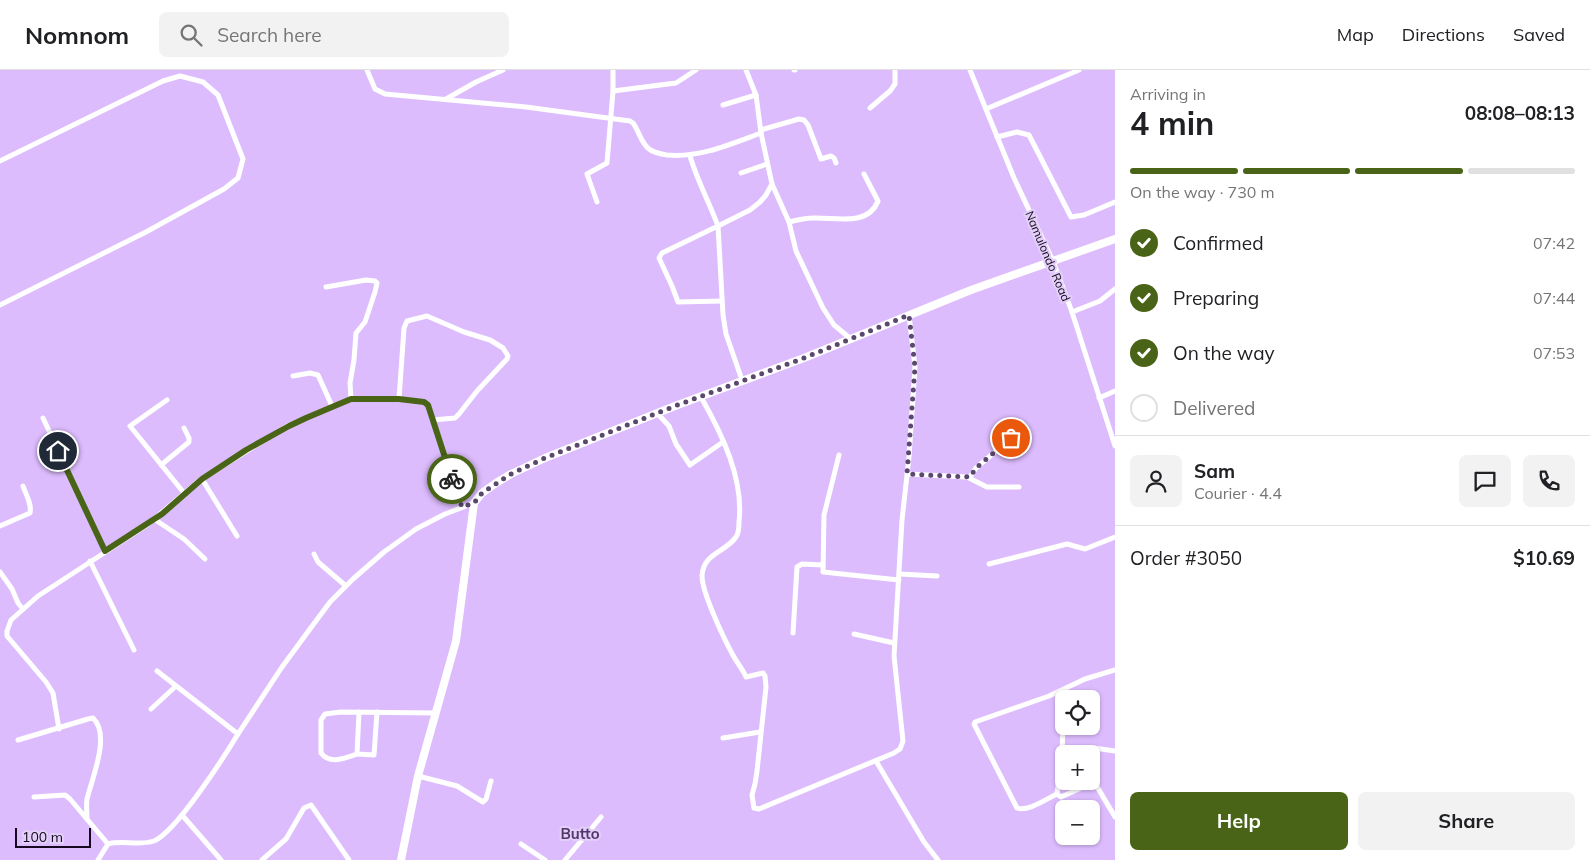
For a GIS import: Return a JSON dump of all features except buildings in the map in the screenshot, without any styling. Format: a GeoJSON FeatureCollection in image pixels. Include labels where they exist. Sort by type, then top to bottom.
{"type":"FeatureCollection","features":[{"type":"Feature","properties":{"kind":"street"},"geometry":{"type":"LineString","coordinates":[[367,70],[375,89],[393,95],[526,107],[634,122],[643,142],[652,152],[664,154],[690,156],[716,149],[799,119],[804,120],[808,125],[821,159],[831,156],[836,163]]}},
{"type":"Feature","properties":{"kind":"street"},"geometry":{"type":"LineString","coordinates":[[446,99],[476,82],[504,70]]}},
{"type":"Feature","properties":{"kind":"street"},"geometry":{"type":"LineString","coordinates":[[597,202],[587,174],[607,163],[613,70]]}},
{"type":"Feature","properties":{"kind":"street"},"geometry":{"type":"LineString","coordinates":[[613,91],[676,83],[696,70]]}},
{"type":"Feature","properties":{"kind":"street"},"geometry":{"type":"LineString","coordinates":[[746,70],[756,95],[761,132],[772,184],[789,222],[796,251],[823,308],[834,325],[851,339]]}},
{"type":"Feature","properties":{"kind":"street"},"geometry":{"type":"LineString","coordinates":[[870,108],[890,91],[894,84],[895,70]]}},
{"type":"Feature","properties":{"kind":"street","name":"Namulondo Road"},"geometry":{"type":"LineString","coordinates":[[970,70],[1014,178],[1053,261],[1072,312],[1115,446]]}},
{"type":"Feature","properties":{"kind":"street"},"geometry":{"type":"LineString","coordinates":[[986,110],[1079,70]]}},
{"type":"Feature","properties":{"kind":"street"},"geometry":{"type":"LineString","coordinates":[[0,161],[163,81],[180,76],[203,82],[218,95],[243,159],[238,178],[224,189],[146,232],[0,305]]}},
{"type":"Feature","properties":{"kind":"street"},"geometry":{"type":"LineString","coordinates":[[723,105],[756,95]]}},
{"type":"Feature","properties":{"kind":"street"},"geometry":{"type":"LineString","coordinates":[[997,137],[1017,132],[1029,135],[1071,217],[1084,215],[1115,202]]}},
{"type":"Feature","properties":{"kind":"street"},"geometry":{"type":"LineString","coordinates":[[690,156],[700,186],[710,204],[718,226],[722,301],[726,334],[742,380]]}},
{"type":"Feature","properties":{"kind":"street"},"geometry":{"type":"LineString","coordinates":[[741,173],[767,164]]}},
{"type":"Feature","properties":{"kind":"street"},"geometry":{"type":"LineString","coordinates":[[789,222],[812,218],[859,218],[871,212],[878,201],[864,174]]}},
{"type":"Feature","properties":{"kind":"street"},"geometry":{"type":"LineString","coordinates":[[722,301],[678,302],[660,258],[662,254],[750,210],[766,195],[772,184]]}},
{"type":"Feature","properties":{"kind":"street"},"geometry":{"type":"LineString","coordinates":[[401,860],[418,776],[456,641],[474,503],[482,493],[511,474],[545,458],[657,413],[851,339],[971,290],[1115,239]]}},
{"type":"Feature","properties":{"kind":"street"},"geometry":{"type":"LineString","coordinates":[[326,287],[366,280],[377,283],[365,322],[356,334],[350,383],[351,399]]}},
{"type":"Feature","properties":{"kind":"street"},"geometry":{"type":"LineString","coordinates":[[1072,312],[1100,301],[1115,289]]}},
{"type":"Feature","properties":{"kind":"street"},"geometry":{"type":"LineString","coordinates":[[701,396],[731,460],[737,481],[740,514],[736,538],[710,558],[703,570],[702,580],[727,644],[746,677],[765,674],[766,687],[756,778],[751,798],[752,805],[756,809],[898,752],[903,741],[894,663],[894,643],[915,367],[909,315]]}},
{"type":"Feature","properties":{"kind":"street"},"geometry":{"type":"LineString","coordinates":[[399,399],[404,328],[407,321],[427,316],[464,332],[490,340],[507,352],[507,360],[477,391],[455,418],[433,420]]}},
{"type":"Feature","properties":{"kind":"street"},"geometry":{"type":"LineString","coordinates":[[293,376],[310,373],[318,375],[332,406]]}},
{"type":"Feature","properties":{"kind":"street"},"geometry":{"type":"LineString","coordinates":[[1099,398],[1115,391]]}},
{"type":"Feature","properties":{"kind":"street"},"geometry":{"type":"LineString","coordinates":[[58,729],[55,704],[50,688],[7,636],[11,620],[38,596],[154,519],[202,479],[289,426],[351,399],[399,399],[424,402],[431,409],[462,507]]}},
{"type":"Feature","properties":{"kind":"street"},"geometry":{"type":"LineString","coordinates":[[167,400],[130,426],[184,493]]}},
{"type":"Feature","properties":{"kind":"street"},"geometry":{"type":"LineString","coordinates":[[657,413],[669,426],[676,444],[690,465],[723,442]]}},
{"type":"Feature","properties":{"kind":"street"},"geometry":{"type":"LineString","coordinates":[[42,418],[105,551]]}},
{"type":"Feature","properties":{"kind":"street"},"geometry":{"type":"LineString","coordinates":[[161,465],[189,442],[184,428]]}},
{"type":"Feature","properties":{"kind":"street"},"geometry":{"type":"LineString","coordinates":[[970,477],[976,468],[1021,430]]}},
{"type":"Feature","properties":{"kind":"street"},"geometry":{"type":"LineString","coordinates":[[840,455],[824,515],[822,571],[825,574],[899,577],[937,576]]}},
{"type":"Feature","properties":{"kind":"street"},"geometry":{"type":"LineString","coordinates":[[907,474],[970,477],[987,487],[1019,487]]}},
{"type":"Feature","properties":{"kind":"street"},"geometry":{"type":"LineString","coordinates":[[202,479],[237,536]]}},
{"type":"Feature","properties":{"kind":"street"},"geometry":{"type":"LineString","coordinates":[[0,526],[30,513],[29,501],[23,486]]}},
{"type":"Feature","properties":{"kind":"street"},"geometry":{"type":"LineString","coordinates":[[98,860],[104,847],[108,844],[138,844],[156,840],[169,830],[182,815],[330,602],[346,586],[384,552],[416,530],[474,503]]}},
{"type":"Feature","properties":{"kind":"street"},"geometry":{"type":"LineString","coordinates":[[154,519],[184,539],[205,559]]}},
{"type":"Feature","properties":{"kind":"street"},"geometry":{"type":"LineString","coordinates":[[989,564],[1067,544],[1085,549],[1115,537]]}},
{"type":"Feature","properties":{"kind":"street"},"geometry":{"type":"LineString","coordinates":[[314,554],[316,560],[346,586]]}},
{"type":"Feature","properties":{"kind":"street"},"geometry":{"type":"LineString","coordinates":[[90,561],[134,650]]}},
{"type":"Feature","properties":{"kind":"street"},"geometry":{"type":"LineString","coordinates":[[793,633],[797,567],[802,564],[823,566]]}},
{"type":"Feature","properties":{"kind":"street"},"geometry":{"type":"LineString","coordinates":[[0,572],[23,609]]}},
{"type":"Feature","properties":{"kind":"street"},"geometry":{"type":"LineString","coordinates":[[0,637],[7,631]]}},
{"type":"Feature","properties":{"kind":"street"},"geometry":{"type":"LineString","coordinates":[[854,634],[894,643]]}},
{"type":"Feature","properties":{"kind":"street"},"geometry":{"type":"LineString","coordinates":[[1057,794],[1026,808],[1016,808],[974,724],[1085,679],[1115,670]]}},
{"type":"Feature","properties":{"kind":"street"},"geometry":{"type":"LineString","coordinates":[[157,671],[238,734]]}},
{"type":"Feature","properties":{"kind":"street"},"geometry":{"type":"LineString","coordinates":[[151,709],[176,686]]}},
{"type":"Feature","properties":{"kind":"street"},"geometry":{"type":"LineString","coordinates":[[377,712],[374,755],[357,754],[342,759],[328,759],[324,757],[321,753],[321,720],[325,714],[359,712],[377,712],[435,713]]}},
{"type":"Feature","properties":{"kind":"street"},"geometry":{"type":"LineString","coordinates":[[357,754],[359,712]]}},
{"type":"Feature","properties":{"kind":"street"},"geometry":{"type":"LineString","coordinates":[[18,740],[93,718],[99,728],[101,747],[87,801],[87,819]]}},
{"type":"Feature","properties":{"kind":"street"},"geometry":{"type":"LineString","coordinates":[[723,738],[760,732]]}},
{"type":"Feature","properties":{"kind":"street"},"geometry":{"type":"LineString","coordinates":[[1100,749],[1115,751]]}},
{"type":"Feature","properties":{"kind":"street"},"geometry":{"type":"LineString","coordinates":[[876,761],[924,842],[938,860]]}},
{"type":"Feature","properties":{"kind":"street"},"geometry":{"type":"LineString","coordinates":[[418,776],[457,786],[483,802],[486,799],[491,781]]}},
{"type":"Feature","properties":{"kind":"street"},"geometry":{"type":"LineString","coordinates":[[1057,794],[1062,797],[1094,783],[1115,818]]}},
{"type":"Feature","properties":{"kind":"street"},"geometry":{"type":"LineString","coordinates":[[1057,790],[1057,794]]}},
{"type":"Feature","properties":{"kind":"street"},"geometry":{"type":"LineString","coordinates":[[34,797],[65,795],[108,844]]}},
{"type":"Feature","properties":{"kind":"street"},"geometry":{"type":"LineString","coordinates":[[262,860],[282,844],[304,808],[311,805],[350,860]]}},
{"type":"Feature","properties":{"kind":"street"},"geometry":{"type":"LineString","coordinates":[[182,815],[221,860]]}},
{"type":"Feature","properties":{"kind":"street"},"geometry":{"type":"LineString","coordinates":[[565,860],[601,817]]}},
{"type":"Feature","properties":{"kind":"street"},"geometry":{"type":"LineString","coordinates":[[521,844],[545,860]]}},
{"type":"Feature","properties":{"kind":"way so far"},"geometry":{"type":"LineString","coordinates":[[452,479],[462,507],[470,505],[496,483],[545,458],[742,380],[804,358],[909,315],[915,367],[907,474],[970,477],[976,468],[1011,438]]}},
{"type":"Feature","properties":{"kind":"district","name":"Butto"},"geometry":{"type":"Point","coordinates":[580,833]}},
{"type":"Feature","properties":{"kind":"route"},"geometry":{"type":"LineString","coordinates":[[58,451],[105,551],[147,525],[200,480],[246,450],[289,426],[351,399],[399,399],[424,402],[428,405],[431,409],[434,425],[452,479]]}}]}
